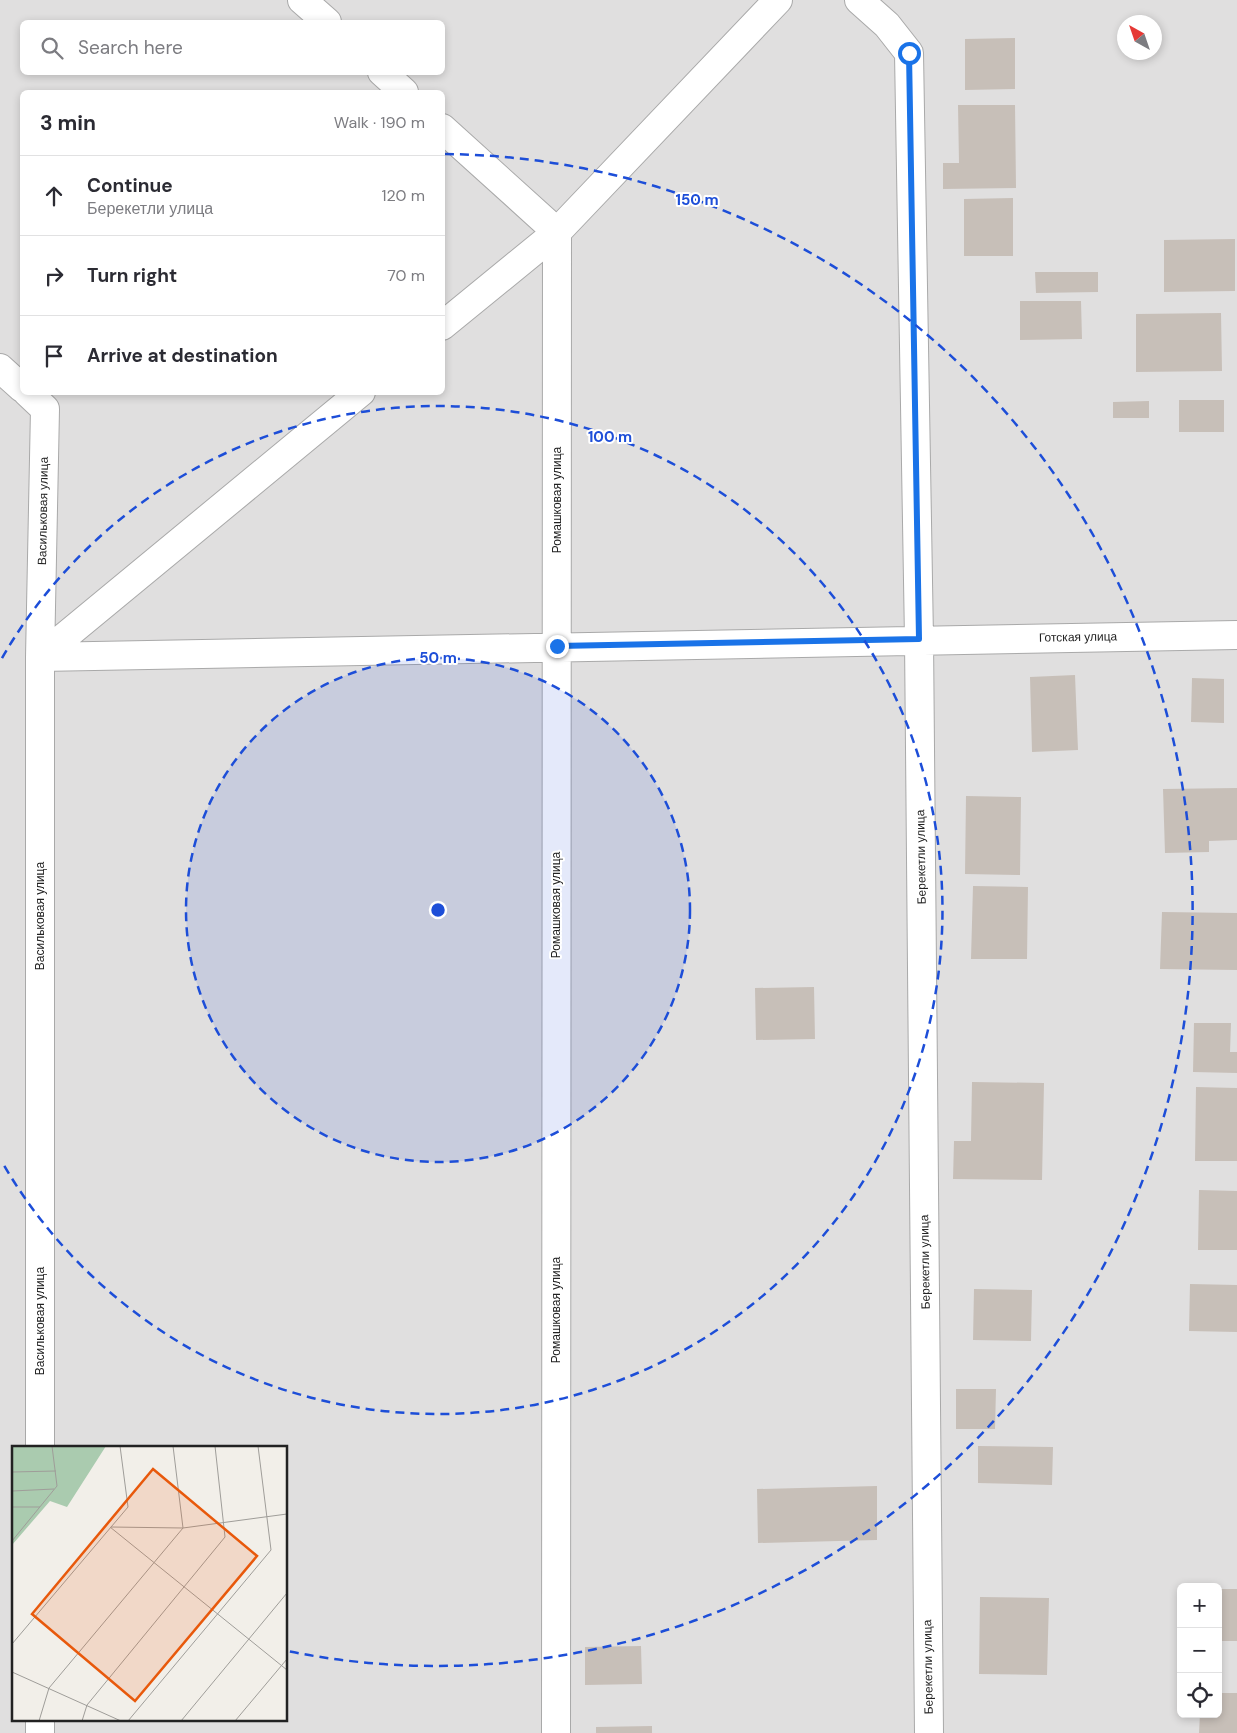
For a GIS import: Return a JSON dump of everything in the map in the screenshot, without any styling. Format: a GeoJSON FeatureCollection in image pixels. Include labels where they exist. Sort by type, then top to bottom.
{"type":"FeatureCollection","features":[{"type":"Feature","properties":{"kind":"street"},"geometry":{"type":"LineString","coordinates":[[302,0],[325,20]]}},
{"type":"Feature","properties":{"kind":"street"},"geometry":{"type":"LineString","coordinates":[[445,324],[556,232],[778,0]]}},
{"type":"Feature","properties":{"kind":"street","name":"Берекетли улица"},"geometry":{"type":"LineString","coordinates":[[859,0],[887,25],[909,53],[919,639],[929,1733]]}},
{"type":"Feature","properties":{"kind":"street"},"geometry":{"type":"LineString","coordinates":[[385,75],[402,90]]}},
{"type":"Feature","properties":{"kind":"street"},"geometry":{"type":"LineString","coordinates":[[445,131],[556,232]]}},
{"type":"Feature","properties":{"kind":"street","name":"Ромашковая улица"},"geometry":{"type":"LineString","coordinates":[[556,232],[556,1733]]}},
{"type":"Feature","properties":{"kind":"street"},"geometry":{"type":"LineString","coordinates":[[0,368],[20,386]]}},
{"type":"Feature","properties":{"kind":"street","name":"Васильковая улица"},"geometry":{"type":"LineString","coordinates":[[30,395],[45,409],[40,656],[40,1446]]}},
{"type":"Feature","properties":{"kind":"street"},"geometry":{"type":"LineString","coordinates":[[40,656],[357,395]]}},
{"type":"Feature","properties":{"kind":"street","name":"Готская улица"},"geometry":{"type":"LineString","coordinates":[[40,656],[919,639],[1237,635]]}},
{"type":"Feature","properties":{"kind":"street"},"geometry":{"type":"LineString","coordinates":[[40,1720],[40,1733]]}},
{"type":"Feature","properties":{"kind":"shaded area"},"geometry":{"type":"Polygon","coordinates":[[[0,0],[1237,0],[1237,1733],[0,1733],[0,0]]]}},
{"type":"Feature","properties":{"kind":"building"},"geometry":{"type":"Polygon","coordinates":[[[1015,38],[1015,89],[965,90],[965,39],[1015,38]]]}},
{"type":"Feature","properties":{"kind":"building"},"geometry":{"type":"Polygon","coordinates":[[[958,105],[1015,105],[1016,188],[943,189],[943,163],[959,163],[958,105]]]}},
{"type":"Feature","properties":{"kind":"building"},"geometry":{"type":"Polygon","coordinates":[[[1013,198],[1013,256],[964,256],[964,199],[1013,198]]]}},
{"type":"Feature","properties":{"kind":"building"},"geometry":{"type":"Polygon","coordinates":[[[1235,239],[1235,291],[1164,292],[1164,240],[1235,239]]]}},
{"type":"Feature","properties":{"kind":"building"},"geometry":{"type":"Polygon","coordinates":[[[1035,272],[1098,272],[1098,292],[1036,293],[1035,272]]]}},
{"type":"Feature","properties":{"kind":"building"},"geometry":{"type":"Polygon","coordinates":[[[1020,301],[1081,301],[1082,339],[1020,340],[1020,301]]]}},
{"type":"Feature","properties":{"kind":"building"},"geometry":{"type":"Polygon","coordinates":[[[1221,313],[1222,371],[1136,372],[1136,314],[1221,313]]]}},
{"type":"Feature","properties":{"kind":"building"},"geometry":{"type":"Polygon","coordinates":[[[1179,400],[1224,400],[1224,432],[1179,432],[1179,400]]]}},
{"type":"Feature","properties":{"kind":"building"},"geometry":{"type":"Polygon","coordinates":[[[1149,401],[1149,418],[1113,418],[1113,402],[1149,401]]]}},
{"type":"Feature","properties":{"kind":"building"},"geometry":{"type":"Polygon","coordinates":[[[1075,675],[1078,750],[1032,752],[1030,677],[1075,675]]]}},
{"type":"Feature","properties":{"kind":"building"},"geometry":{"type":"Polygon","coordinates":[[[1192,678],[1224,679],[1224,723],[1191,722],[1192,678]]]}},
{"type":"Feature","properties":{"kind":"building"},"geometry":{"type":"Polygon","coordinates":[[[1237,788],[1237,840],[1209,841],[1209,852],[1165,853],[1163,789],[1237,788]]]}},
{"type":"Feature","properties":{"kind":"building"},"geometry":{"type":"Polygon","coordinates":[[[966,796],[1021,797],[1020,875],[965,874],[966,796]]]}},
{"type":"Feature","properties":{"kind":"building"},"geometry":{"type":"Polygon","coordinates":[[[973,886],[1028,887],[1027,959],[971,959],[973,886]]]}},
{"type":"Feature","properties":{"kind":"building"},"geometry":{"type":"Polygon","coordinates":[[[1162,912],[1237,913],[1237,970],[1160,969],[1162,912]]]}},
{"type":"Feature","properties":{"kind":"building"},"geometry":{"type":"Polygon","coordinates":[[[814,987],[815,1039],[756,1040],[755,988],[814,987]]]}},
{"type":"Feature","properties":{"kind":"building"},"geometry":{"type":"Polygon","coordinates":[[[1194,1023],[1231,1023],[1230,1052],[1237,1052],[1237,1073],[1193,1072],[1194,1023]]]}},
{"type":"Feature","properties":{"kind":"building"},"geometry":{"type":"Polygon","coordinates":[[[972,1082],[1044,1083],[1042,1180],[953,1179],[954,1141],[971,1141],[972,1082]]]}},
{"type":"Feature","properties":{"kind":"building"},"geometry":{"type":"Polygon","coordinates":[[[1196,1087],[1237,1088],[1237,1161],[1195,1161],[1196,1087]]]}},
{"type":"Feature","properties":{"kind":"building"},"geometry":{"type":"Polygon","coordinates":[[[1199,1190],[1237,1191],[1237,1250],[1198,1250],[1199,1190]]]}},
{"type":"Feature","properties":{"kind":"building"},"geometry":{"type":"Polygon","coordinates":[[[1190,1284],[1237,1285],[1237,1332],[1189,1331],[1190,1284]]]}},
{"type":"Feature","properties":{"kind":"building"},"geometry":{"type":"Polygon","coordinates":[[[974,1289],[1032,1290],[1031,1341],[973,1340],[974,1289]]]}},
{"type":"Feature","properties":{"kind":"building"},"geometry":{"type":"Polygon","coordinates":[[[956,1389],[996,1389],[995,1429],[956,1429],[956,1389]]]}},
{"type":"Feature","properties":{"kind":"building"},"geometry":{"type":"Polygon","coordinates":[[[978,1446],[1053,1447],[1052,1485],[978,1483],[978,1446]]]}},
{"type":"Feature","properties":{"kind":"building"},"geometry":{"type":"Polygon","coordinates":[[[877,1486],[877,1540],[758,1543],[757,1489],[877,1486]]]}},
{"type":"Feature","properties":{"kind":"building"},"geometry":{"type":"Polygon","coordinates":[[[1222,1589],[1237,1589],[1237,1641],[1222,1641],[1222,1589]]]}},
{"type":"Feature","properties":{"kind":"building"},"geometry":{"type":"Polygon","coordinates":[[[980,1597],[1049,1598],[1047,1675],[979,1674],[980,1597]]]}},
{"type":"Feature","properties":{"kind":"building"},"geometry":{"type":"Polygon","coordinates":[[[641,1646],[642,1684],[585,1685],[585,1647],[641,1646]]]}},
{"type":"Feature","properties":{"kind":"building"},"geometry":{"type":"Polygon","coordinates":[[[1222,1693],[1237,1693],[1237,1733],[1199,1733],[1200,1718],[1222,1718],[1222,1693]]]}},
{"type":"Feature","properties":{"kind":"building"},"geometry":{"type":"Polygon","coordinates":[[[652,1726],[652,1733],[596,1733],[596,1727],[652,1726]]]}},
{"type":"Feature","properties":{"kind":"route"},"geometry":{"type":"LineString","coordinates":[[557,646],[919,639],[909,53]]}}]}
